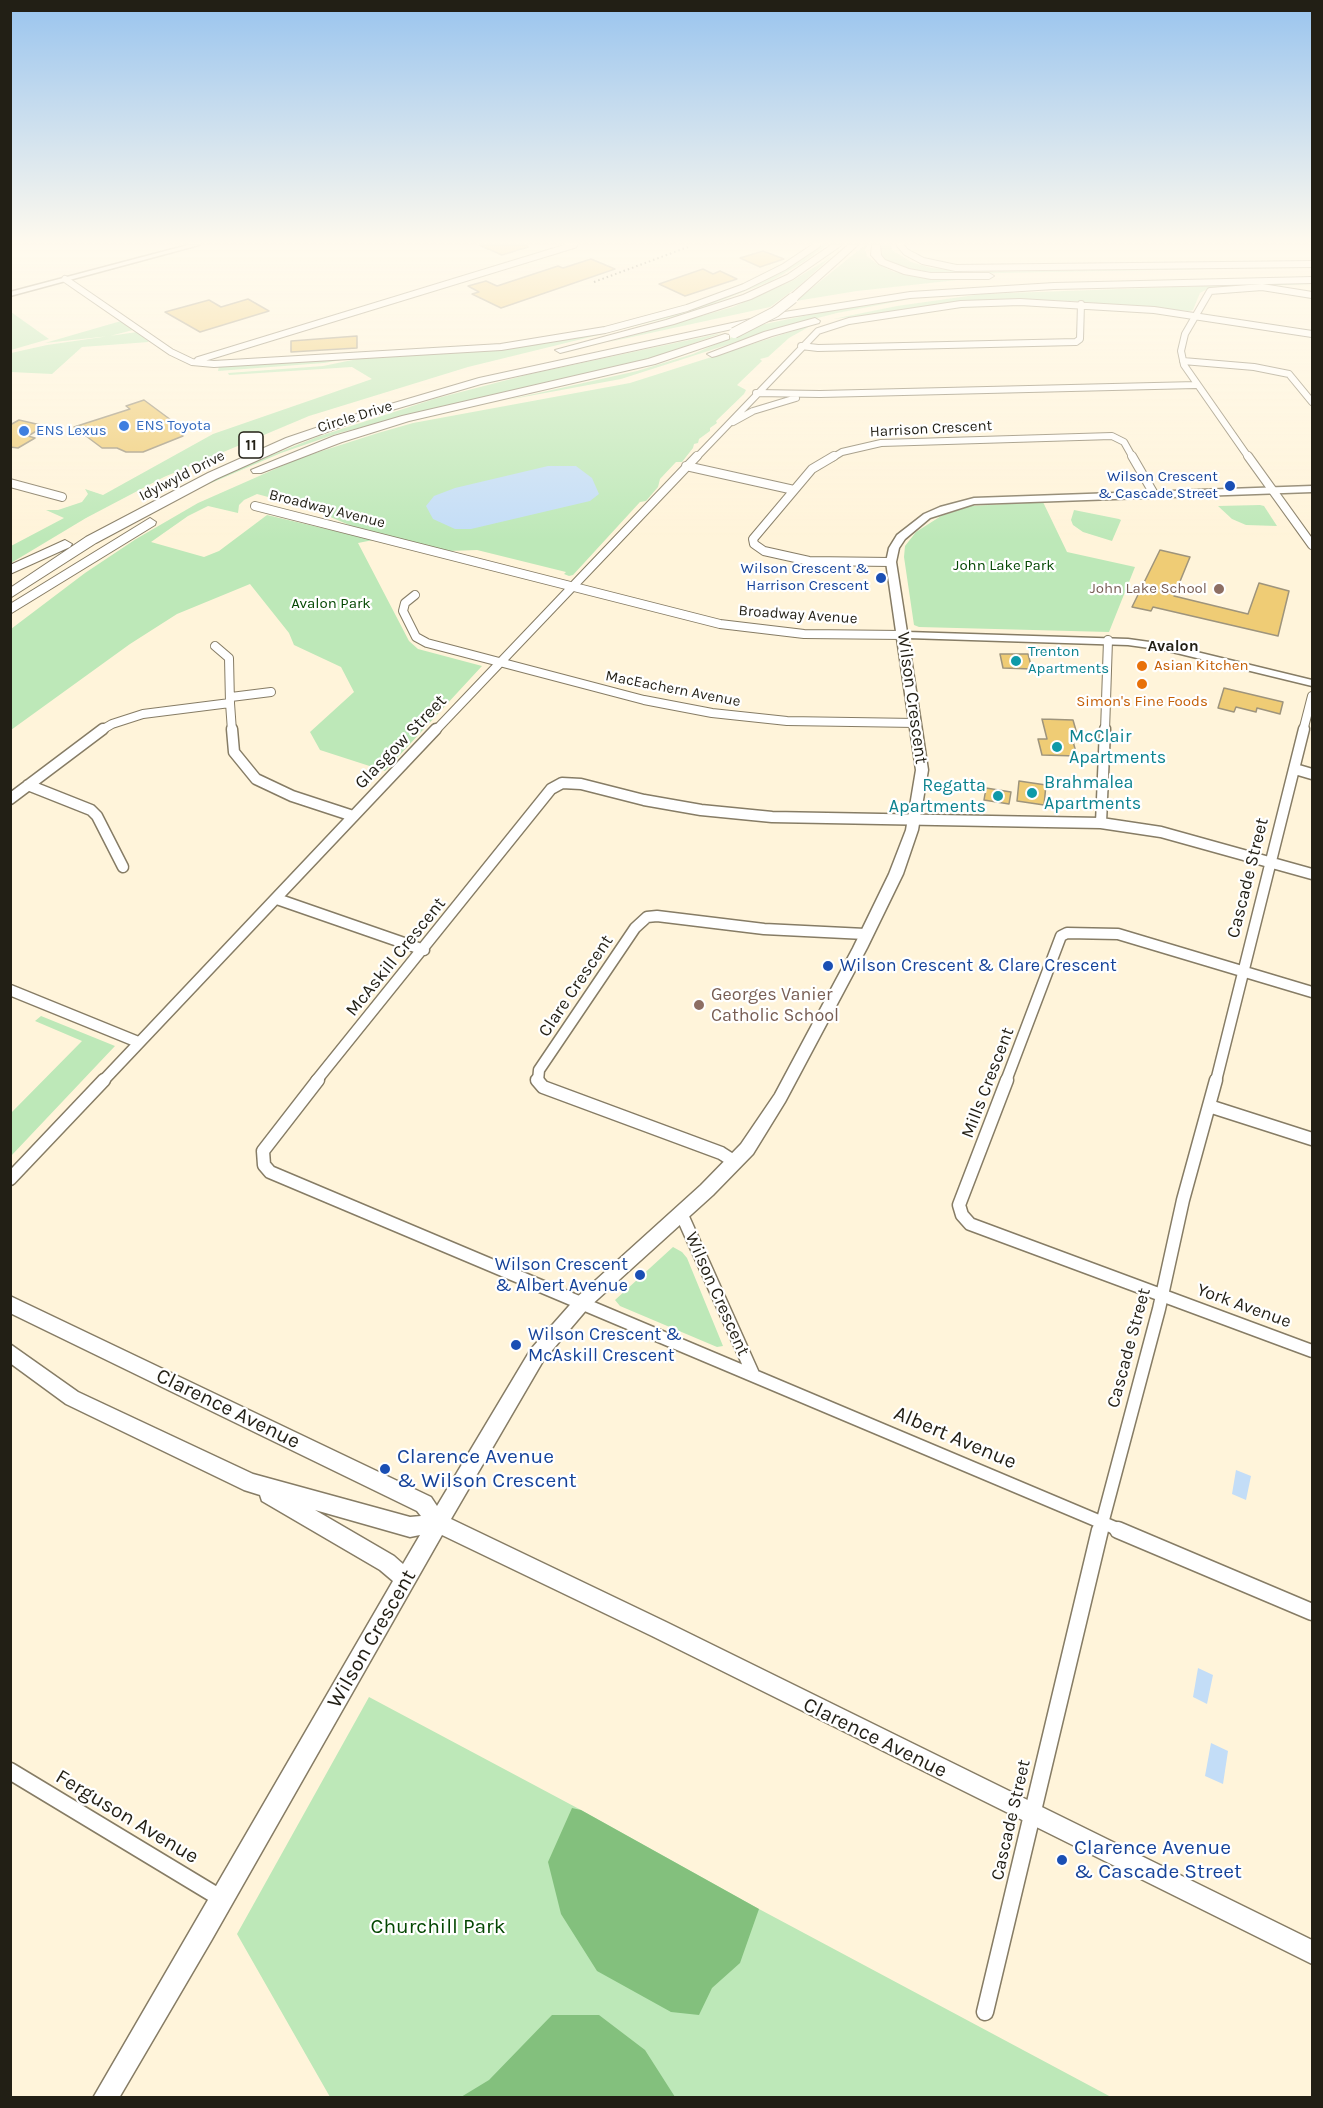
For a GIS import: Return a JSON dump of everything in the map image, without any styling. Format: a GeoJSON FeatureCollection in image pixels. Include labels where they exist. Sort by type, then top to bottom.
{"type":"FeatureCollection","features":[{"type":"Feature","properties":{"kind":"highway"},"geometry":{"type":"LineString","coordinates":[[545,354],[587,343]]}},
{"type":"Feature","properties":{"kind":"highway","name":"11"},"geometry":{"type":"LineString","coordinates":[[452,378],[621,343]]}},
{"type":"Feature","properties":{"kind":"highway","name":"Idylwyld Drive"},"geometry":{"type":"LineString","coordinates":[[10,594],[91,540],[212,476],[290,441],[426,395],[652,343]]}},
{"type":"Feature","properties":{"kind":"highway","name":"Circle Drive"},"geometry":{"type":"LineString","coordinates":[[10,610],[125,538],[205,493],[266,466],[338,439],[406,418],[651,362],[707,343]]}},
{"type":"Feature","properties":{"kind":"highway"},"geometry":{"type":"LineString","coordinates":[[702,357],[741,343]]}},
{"type":"Feature","properties":{"kind":"highway","name":"Circle Drive"},"geometry":{"type":"LineString","coordinates":[[10,580],[65,544],[160,489],[263,440],[320,418],[502,364]]}},
{"type":"Feature","properties":{"kind":"highway"},"geometry":{"type":"LineString","coordinates":[[370,429],[616,382],[670,368]]}},
{"type":"Feature","properties":{"kind":"highway"},"geometry":{"type":"LineString","coordinates":[[10,623],[125,538]]}},
{"type":"Feature","properties":{"kind":"highway"},"geometry":{"type":"LineString","coordinates":[[10,570],[65,544]]}},
{"type":"Feature","properties":{"kind":"street"},"geometry":{"type":"LineString","coordinates":[[158,343],[192,362],[213,364],[501,347],[526,343]]}},
{"type":"Feature","properties":{"kind":"street"},"geometry":{"type":"LineString","coordinates":[[192,362],[252,343]]}},
{"type":"Feature","properties":{"kind":"street","name":"Glasgow Street"},"geometry":{"type":"LineString","coordinates":[[10,1179],[804,343]]}},
{"type":"Feature","properties":{"kind":"street"},"geometry":{"type":"LineString","coordinates":[[801,346],[830,348],[1020,343]]}},
{"type":"Feature","properties":{"kind":"street"},"geometry":{"type":"LineString","coordinates":[[1182,343],[1183,362],[1196,385],[1312,545]]}},
{"type":"Feature","properties":{"kind":"street"},"geometry":{"type":"LineString","coordinates":[[1183,362],[1254,367],[1288,374],[1312,402]]}},
{"type":"Feature","properties":{"kind":"street"},"geometry":{"type":"LineString","coordinates":[[756,393],[820,394],[1196,385]]}},
{"type":"Feature","properties":{"kind":"street"},"geometry":{"type":"LineString","coordinates":[[726,425],[774,404],[820,394]]}},
{"type":"Feature","properties":{"kind":"street","name":"Harrison Crescent"},"geometry":{"type":"LineString","coordinates":[[891,562],[809,561],[764,551],[757,547],[753,539],[822,461],[860,446],[901,441],[1112,436],[1124,442],[1154,494]]}},
{"type":"Feature","properties":{"kind":"street"},"geometry":{"type":"LineString","coordinates":[[686,466],[794,490]]}},
{"type":"Feature","properties":{"kind":"street"},"geometry":{"type":"LineString","coordinates":[[10,483],[62,497]]}},
{"type":"Feature","properties":{"kind":"street"},"geometry":{"type":"LineString","coordinates":[[891,562],[894,548],[912,526],[935,513],[960,504],[999,498],[1312,489]]}},
{"type":"Feature","properties":{"kind":"street","name":"Broadway Avenue"},"geometry":{"type":"LineString","coordinates":[[255,506],[691,618],[750,629],[804,633],[1108,640],[1164,647],[1312,682]]}},
{"type":"Feature","properties":{"kind":"street","name":"Wilson Crescent"},"geometry":{"type":"LineString","coordinates":[[105,2097],[537,1355],[582,1303],[735,1162],[758,1134],[780,1098],[896,874],[914,820],[922,770],[891,562]]}},
{"type":"Feature","properties":{"kind":"street","name":"MacEachern Avenue"},"geometry":{"type":"LineString","coordinates":[[415,595],[405,603],[403,612],[416,637],[426,643],[499,663],[511,664],[644,700],[712,713],[787,721],[916,723]]}},
{"type":"Feature","properties":{"kind":"street"},"geometry":{"type":"LineString","coordinates":[[1101,823],[1108,640]]}},
{"type":"Feature","properties":{"kind":"street"},"geometry":{"type":"LineString","coordinates":[[215,646],[229,658],[234,752],[243,765],[256,779],[292,796],[353,816]]}},
{"type":"Feature","properties":{"kind":"street"},"geometry":{"type":"LineString","coordinates":[[10,799],[94,734],[129,717],[271,692]]}},
{"type":"Feature","properties":{"kind":"street","name":"Cascade Street"},"geometry":{"type":"LineString","coordinates":[[985,2012],[1102,1524],[1162,1295],[1183,1200],[1209,1106],[1312,696]]}},
{"type":"Feature","properties":{"kind":"street"},"geometry":{"type":"LineString","coordinates":[[1294,769],[1312,774]]}},
{"type":"Feature","properties":{"kind":"street","name":"McAskill Crescent"},"geometry":{"type":"LineString","coordinates":[[582,1303],[270,1172],[264,1165],[262,1151],[551,789],[562,783],[581,784],[644,800],[701,810],[772,817],[1101,823],[1161,831],[1312,874]]}},
{"type":"Feature","properties":{"kind":"street"},"geometry":{"type":"LineString","coordinates":[[28,785],[91,810],[97,816],[123,867]]}},
{"type":"Feature","properties":{"kind":"street"},"geometry":{"type":"LineString","coordinates":[[277,899],[423,950]]}},
{"type":"Feature","properties":{"kind":"street","name":"Clare Crescent"},"geometry":{"type":"LineString","coordinates":[[735,1162],[721,1153],[543,1087],[537,1080],[539,1070],[635,928],[647,917],[657,916],[764,928],[865,934]]}},
{"type":"Feature","properties":{"kind":"street","name":"Mills Crescent"},"geometry":{"type":"LineString","coordinates":[[1162,1295],[970,1224],[962,1215],[959,1205],[1062,936],[1067,933],[1118,934],[1243,971]]}},
{"type":"Feature","properties":{"kind":"street"},"geometry":{"type":"LineString","coordinates":[[1243,971],[1312,992]]}},
{"type":"Feature","properties":{"kind":"street"},"geometry":{"type":"LineString","coordinates":[[10,990],[138,1042]]}},
{"type":"Feature","properties":{"kind":"street"},"geometry":{"type":"LineString","coordinates":[[1209,1106],[1312,1140]]}},
{"type":"Feature","properties":{"kind":"street","name":"Wilson Crescent"},"geometry":{"type":"LineString","coordinates":[[681,1213],[753,1374]]}},
{"type":"Feature","properties":{"kind":"street","name":"York Avenue"},"geometry":{"type":"LineString","coordinates":[[1162,1295],[1312,1351]]}},
{"type":"Feature","properties":{"kind":"street","name":"Albert Avenue"},"geometry":{"type":"LineString","coordinates":[[582,1303],[1312,1612]]}},
{"type":"Feature","properties":{"kind":"street","name":"Clarence Avenue"},"geometry":{"type":"LineString","coordinates":[[10,1304],[415,1499],[424,1504],[438,1523],[659,1629],[1312,1952]]}},
{"type":"Feature","properties":{"kind":"street"},"geometry":{"type":"LineString","coordinates":[[10,1352],[72,1398],[251,1483],[387,1563],[406,1580]]}},
{"type":"Feature","properties":{"kind":"street"},"geometry":{"type":"LineString","coordinates":[[251,1483],[410,1527],[438,1523]]}},
{"type":"Feature","properties":{"kind":"street","name":"Ferguson Avenue"},"geometry":{"type":"LineString","coordinates":[[10,1771],[222,1899]]}},
{"type":"Feature","properties":{"kind":"green space"},"geometry":{"type":"Polygon","coordinates":[[[11,343],[34,343],[11,350],[11,343]]]}},
{"type":"Feature","properties":{"kind":"green space"},"geometry":{"type":"Polygon","coordinates":[[[131,343],[82,347],[52,374],[11,372],[11,353],[47,345],[131,343]]]}},
{"type":"Feature","properties":{"kind":"green space"},"geometry":{"type":"Polygon","coordinates":[[[539,343],[564,343],[468,367],[309,416],[164,477],[86,518],[11,563],[11,546],[64,518],[46,510],[58,510],[82,502],[88,494],[85,489],[103,495],[213,434],[372,379],[352,367],[229,375],[228,373],[323,366],[372,356],[514,348],[539,343]]]}},
{"type":"Feature","properties":{"kind":"green space"},"geometry":{"type":"Polygon","coordinates":[[[673,343],[693,343],[652,358],[339,433],[281,453],[190,492],[237,469],[317,437],[434,399],[530,374],[673,343]]]}},
{"type":"Feature","properties":{"kind":"green space"},"geometry":{"type":"Polygon","coordinates":[[[718,343],[732,343],[621,379],[507,400],[637,371],[693,354],[718,343]]]}},
{"type":"Feature","properties":{"kind":"green space","name":"Avalon Park"},"geometry":{"type":"Polygon","coordinates":[[[754,343],[783,343],[768,357],[760,359],[762,361],[737,385],[746,390],[744,394],[716,421],[717,423],[710,428],[710,431],[699,439],[698,443],[694,444],[682,462],[676,462],[660,479],[658,487],[646,501],[640,502],[573,575],[569,576],[564,574],[566,572],[477,550],[448,551],[354,527],[309,508],[257,494],[239,505],[238,513],[208,506],[188,516],[151,542],[204,557],[219,551],[267,515],[373,540],[358,543],[409,641],[418,649],[482,666],[385,771],[320,750],[310,732],[354,692],[341,667],[294,645],[289,633],[250,584],[177,614],[130,644],[11,730],[11,629],[85,573],[136,539],[198,503],[300,458],[413,423],[630,383],[754,343]]]}},
{"type":"Feature","properties":{"kind":"green space"},"geometry":{"type":"Polygon","coordinates":[[[352,358],[324,363],[218,371],[219,366],[352,358]]]}},
{"type":"Feature","properties":{"kind":"green space","name":"John Lake Park"},"geometry":{"type":"Polygon","coordinates":[[[1043,502],[1067,552],[1135,567],[1109,632],[919,627],[914,625],[904,557],[905,546],[916,532],[941,516],[971,506],[1043,502]]]}},
{"type":"Feature","properties":{"kind":"green space"},"geometry":{"type":"Polygon","coordinates":[[[1218,506],[1264,506],[1277,526],[1246,525],[1232,519],[1218,506]]]}},
{"type":"Feature","properties":{"kind":"green space"},"geometry":{"type":"Polygon","coordinates":[[[1074,510],[1121,520],[1112,541],[1083,532],[1073,525],[1071,520],[1074,510]]]}},
{"type":"Feature","properties":{"kind":"green space"},"geometry":{"type":"Polygon","coordinates":[[[41,1016],[115,1046],[11,1156],[11,1113],[82,1041],[35,1021],[41,1016]]]}},
{"type":"Feature","properties":{"kind":"green space"},"geometry":{"type":"Polygon","coordinates":[[[673,1247],[687,1258],[723,1346],[717,1347],[620,1306],[615,1300],[673,1247]]]}},
{"type":"Feature","properties":{"kind":"green space","name":"Churchill Park"},"geometry":{"type":"Polygon","coordinates":[[[369,1697],[1111,2097],[330,2097],[237,1934],[369,1697]]]}},
{"type":"Feature","properties":{"kind":"green space"},"geometry":{"type":"Polygon","coordinates":[[[572,1808],[581,1810],[759,1909],[740,1963],[712,1988],[699,2015],[671,2012],[597,1971],[561,1914],[548,1862],[572,1808]]]}},
{"type":"Feature","properties":{"kind":"green space"},"geometry":{"type":"Polygon","coordinates":[[[552,2015],[599,2015],[645,2050],[675,2097],[461,2097],[489,2080],[552,2015]]]}},
{"type":"Feature","properties":{"kind":"water"},"geometry":{"type":"Polygon","coordinates":[[[548,466],[576,466],[592,478],[599,494],[590,501],[471,529],[455,529],[433,519],[426,506],[434,496],[455,488],[548,466]]]}},
{"type":"Feature","properties":{"kind":"water"},"geometry":{"type":"Polygon","coordinates":[[[1236,1470],[1251,1476],[1246,1500],[1232,1494],[1236,1470]]]}},
{"type":"Feature","properties":{"kind":"water"},"geometry":{"type":"Polygon","coordinates":[[[1198,1668],[1213,1675],[1207,1704],[1193,1697],[1198,1668]]]}},
{"type":"Feature","properties":{"kind":"water"},"geometry":{"type":"Polygon","coordinates":[[[1211,1743],[1228,1751],[1223,1784],[1205,1776],[1211,1743]]]}},
{"type":"Feature","properties":{"kind":"building"},"geometry":{"type":"Polygon","coordinates":[[[291,343],[357,343],[357,348],[291,352],[291,343]]]}},
{"type":"Feature","properties":{"kind":"building","name":"ENS Toyota"},"geometry":{"type":"Polygon","coordinates":[[[144,400],[175,423],[183,436],[143,452],[126,452],[117,448],[102,448],[74,427],[130,409],[126,406],[144,400]]]}},
{"type":"Feature","properties":{"kind":"building","name":"ENS Lexus"},"geometry":{"type":"Polygon","coordinates":[[[19,420],[45,426],[28,436],[35,438],[18,448],[10,447],[10,425],[19,420]]]}},
{"type":"Feature","properties":{"kind":"building","name":"John Lake School"},"geometry":{"type":"Polygon","coordinates":[[[1160,550],[1190,557],[1174,596],[1248,614],[1259,583],[1289,591],[1278,636],[1153,607],[1151,611],[1132,607],[1160,550]]]}},
{"type":"Feature","properties":{"kind":"building","name":"Trenton Apartments"},"geometry":{"type":"Polygon","coordinates":[[[1000,654],[1028,654],[1032,669],[1003,668],[1000,654]]]}},
{"type":"Feature","properties":{"kind":"building"},"geometry":{"type":"Polygon","coordinates":[[[1224,688],[1283,702],[1280,714],[1257,708],[1256,712],[1236,707],[1234,712],[1218,708],[1224,688]]]}},
{"type":"Feature","properties":{"kind":"building"},"geometry":{"type":"Polygon","coordinates":[[[1042,719],[1073,720],[1077,734],[1071,734],[1077,756],[1042,755],[1038,739],[1047,739],[1042,719]]]}},
{"type":"Feature","properties":{"kind":"building","name":"Brahmalea Apartments"},"geometry":{"type":"Polygon","coordinates":[[[1019,781],[1046,785],[1044,805],[1017,801],[1019,781]]]}},
{"type":"Feature","properties":{"kind":"building","name":"Regatta Apartments"},"geometry":{"type":"Polygon","coordinates":[[[986,788],[1011,792],[1009,804],[984,800],[986,788]]]}},
{"type":"Feature","properties":{"kind":"place","name":"ENS Toyota"},"geometry":{"type":"Point","coordinates":[124,426]}},
{"type":"Feature","properties":{"kind":"place","name":"ENS Lexus"},"geometry":{"type":"Point","coordinates":[24,431]}},
{"type":"Feature","properties":{"kind":"place","name":"Wilson Crescent & Cascade Street"},"geometry":{"type":"Point","coordinates":[1230,486]}},
{"type":"Feature","properties":{"kind":"place","name":"Wilson Crescent & Harrison Crescent"},"geometry":{"type":"Point","coordinates":[881,578]}},
{"type":"Feature","properties":{"kind":"place","name":"John Lake School"},"geometry":{"type":"Point","coordinates":[1219,589]}},
{"type":"Feature","properties":{"kind":"place","name":"Trenton Apartments"},"geometry":{"type":"Point","coordinates":[1016,661]}},
{"type":"Feature","properties":{"kind":"place","name":"Asian Kitchen"},"geometry":{"type":"Point","coordinates":[1142,666]}},
{"type":"Feature","properties":{"kind":"place","name":"Simon's Fine Foods"},"geometry":{"type":"Point","coordinates":[1142,684]}},
{"type":"Feature","properties":{"kind":"place","name":"McClair Apartments"},"geometry":{"type":"Point","coordinates":[1057,747]}},
{"type":"Feature","properties":{"kind":"place","name":"Brahmalea Apartments"},"geometry":{"type":"Point","coordinates":[1032,793]}},
{"type":"Feature","properties":{"kind":"place","name":"Regatta Apartments"},"geometry":{"type":"Point","coordinates":[998,796]}},
{"type":"Feature","properties":{"kind":"place","name":"Wilson Crescent & Clare Crescent"},"geometry":{"type":"Point","coordinates":[828,966]}},
{"type":"Feature","properties":{"kind":"place","name":"Georges Vanier Catholic School"},"geometry":{"type":"Point","coordinates":[699,1005]}},
{"type":"Feature","properties":{"kind":"place","name":"Wilson Crescent & Albert Avenue"},"geometry":{"type":"Point","coordinates":[640,1275]}},
{"type":"Feature","properties":{"kind":"place","name":"Wilson Crescent & McAskill Crescent"},"geometry":{"type":"Point","coordinates":[516,1345]}},
{"type":"Feature","properties":{"kind":"place","name":"Clarence Avenue & Wilson Crescent"},"geometry":{"type":"Point","coordinates":[385,1469]}},
{"type":"Feature","properties":{"kind":"place","name":"Clarence Avenue & Cascade Street"},"geometry":{"type":"Point","coordinates":[1062,1860]}},
{"type":"Feature","properties":{"kind":"district","name":"Avalon"},"geometry":{"type":"Point","coordinates":[1173,646]}}]}
